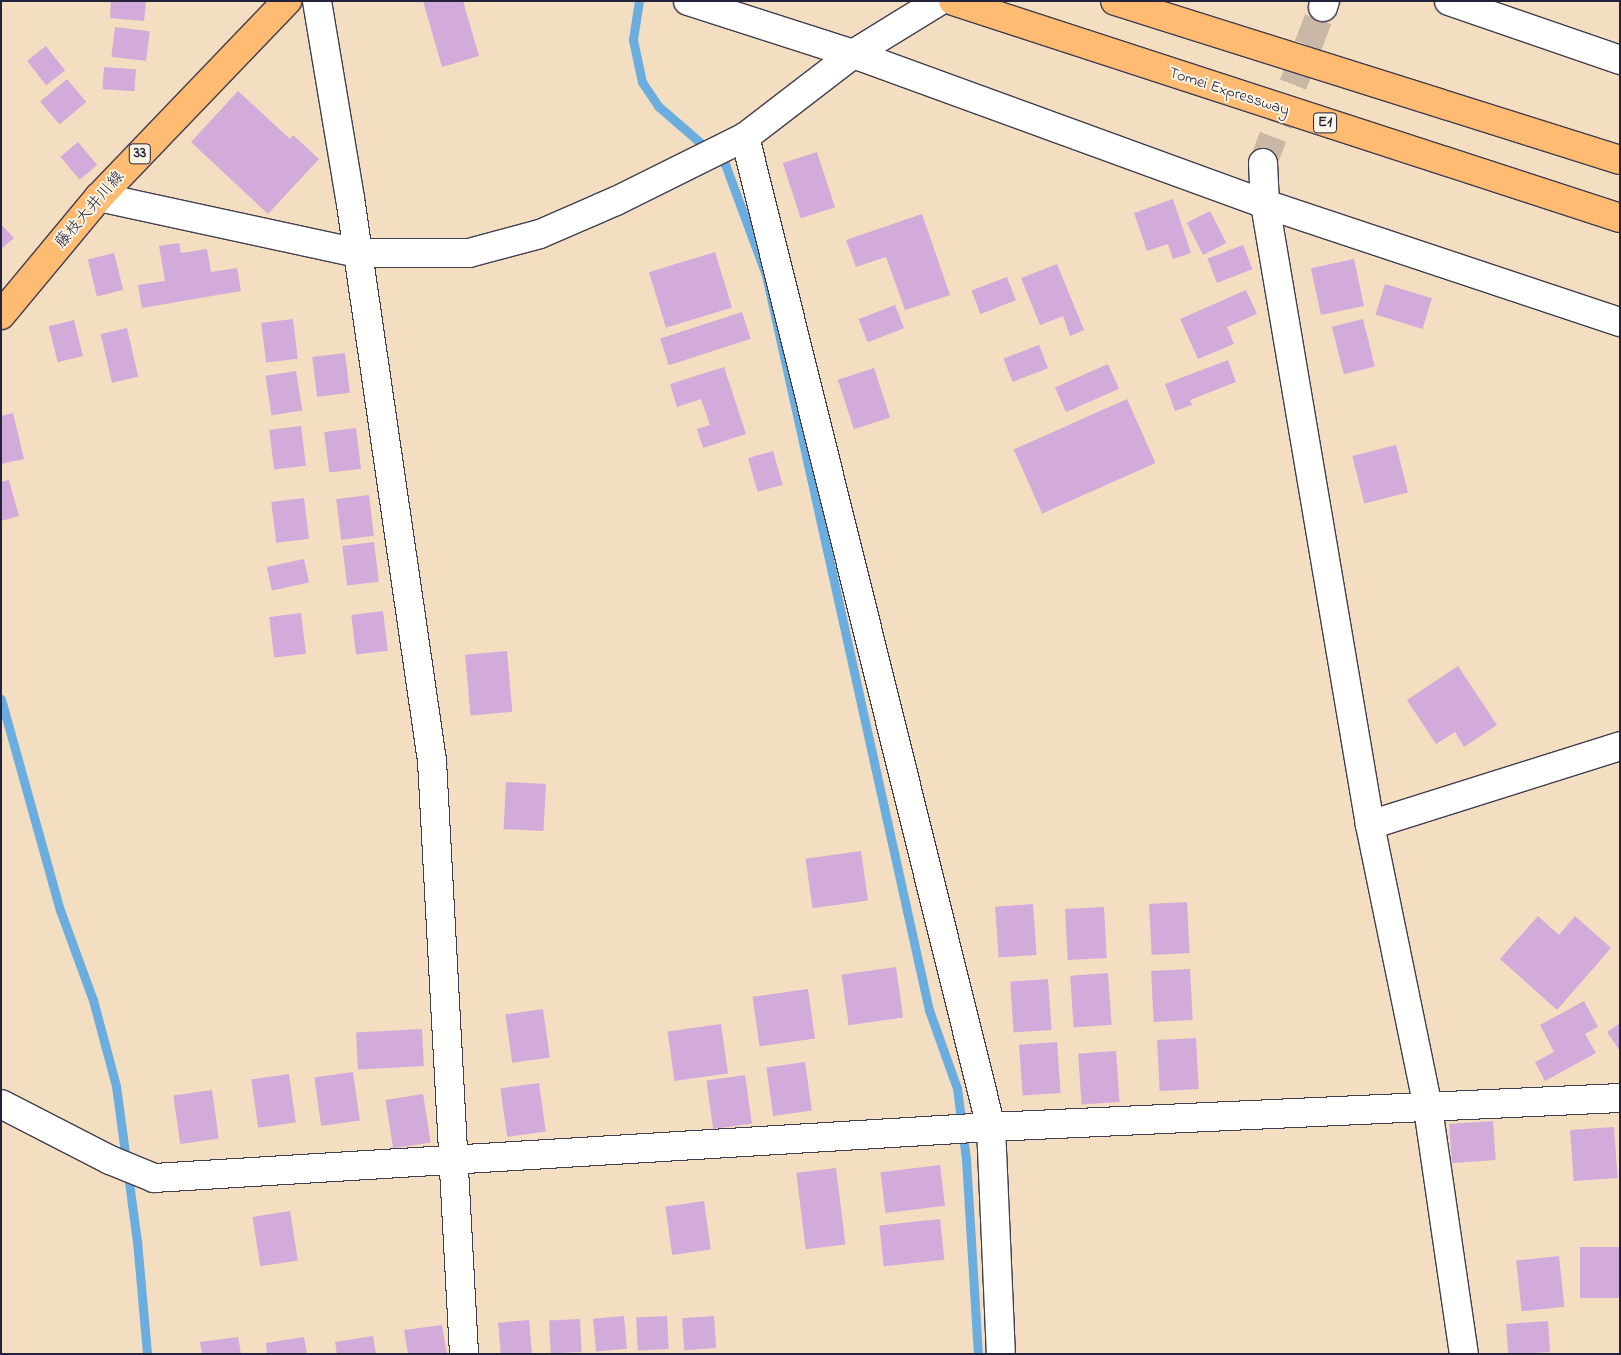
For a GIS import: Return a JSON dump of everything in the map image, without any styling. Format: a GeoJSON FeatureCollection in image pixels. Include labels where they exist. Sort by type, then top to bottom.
{"type":"FeatureCollection","features":[{"type":"Feature","properties":{"kind":"main road","name":"藤枝大井川線"},"geometry":{"type":"LineString","coordinates":[[1,315],[99,197],[287,1]]}},
{"type":"Feature","properties":{"kind":"main road","name":"Tomei Expressway"},"geometry":{"type":"LineString","coordinates":[[953,1],[1030,28],[1620,218]]}},
{"type":"Feature","properties":{"kind":"main road"},"geometry":{"type":"LineString","coordinates":[[1115,1],[1620,160]]}},
{"type":"Feature","properties":{"kind":"street"},"geometry":{"type":"LineString","coordinates":[[317,1],[359,253],[432,762],[464,1354]]}},
{"type":"Feature","properties":{"kind":"street"},"geometry":{"type":"LineString","coordinates":[[688,1],[853,54],[1265,204],[1620,322]]}},
{"type":"Feature","properties":{"kind":"street"},"geometry":{"type":"LineString","coordinates":[[99,197],[359,253],[469,253],[540,234],[616,201],[745,137],[853,54],[939,1]]}},
{"type":"Feature","properties":{"kind":"street"},"geometry":{"type":"LineString","coordinates":[[1449,1],[1620,60]]}},
{"type":"Feature","properties":{"kind":"street"},"geometry":{"type":"LineString","coordinates":[[745,137],[991,1128],[1002,1354]]}},
{"type":"Feature","properties":{"kind":"street"},"geometry":{"type":"LineString","coordinates":[[1264,163],[1265,204],[1370,825],[1428,1108],[1464,1354]]}},
{"type":"Feature","properties":{"kind":"street"},"geometry":{"type":"LineString","coordinates":[[1370,825],[1620,746]]}},
{"type":"Feature","properties":{"kind":"street"},"geometry":{"type":"LineString","coordinates":[[1,1104],[110,1160],[154,1178],[453,1162],[991,1128],[1620,1098]]}},
{"type":"Feature","properties":{"kind":"building"},"geometry":{"type":"Polygon","coordinates":[[[111,1],[146,1],[144,21],[110,18],[111,1]]]}},
{"type":"Feature","properties":{"kind":"building"},"geometry":{"type":"Polygon","coordinates":[[[423,1],[463,1],[479,56],[442,67],[423,1]]]}},
{"type":"Feature","properties":{"kind":"building"},"geometry":{"type":"Polygon","coordinates":[[[115,27],[150,31],[146,61],[111,57],[115,27]]]}},
{"type":"Feature","properties":{"kind":"building"},"geometry":{"type":"Polygon","coordinates":[[[46,46],[65,70],[46,85],[27,61],[46,46]]]}},
{"type":"Feature","properties":{"kind":"building"},"geometry":{"type":"Polygon","coordinates":[[[104,67],[136,69],[134,91],[102,89],[104,67]]]}},
{"type":"Feature","properties":{"kind":"building"},"geometry":{"type":"Polygon","coordinates":[[[67,79],[86,102],[59,124],[40,101],[67,79]]]}},
{"type":"Feature","properties":{"kind":"building"},"geometry":{"type":"Polygon","coordinates":[[[238,91],[290,139],[293,135],[319,159],[268,214],[191,142],[238,91]]]}},
{"type":"Feature","properties":{"kind":"building"},"geometry":{"type":"Polygon","coordinates":[[[78,142],[97,165],[80,180],[60,157],[78,142]]]}},
{"type":"Feature","properties":{"kind":"building"},"geometry":{"type":"Polygon","coordinates":[[[817,152],[835,207],[801,218],[783,163],[817,152]]]}},
{"type":"Feature","properties":{"kind":"building"},"geometry":{"type":"Polygon","coordinates":[[[1173,199],[1191,253],[1173,259],[1168,244],[1147,251],[1134,213],[1173,199]]]}},
{"type":"Feature","properties":{"kind":"building"},"geometry":{"type":"Polygon","coordinates":[[[1210,211],[1226,243],[1203,255],[1187,223],[1210,211]]]}},
{"type":"Feature","properties":{"kind":"building"},"geometry":{"type":"Polygon","coordinates":[[[922,214],[950,295],[905,310],[886,257],[856,267],[846,240],[922,214]]]}},
{"type":"Feature","properties":{"kind":"building"},"geometry":{"type":"Polygon","coordinates":[[[1,224],[14,238],[1,249],[1,224]]]}},
{"type":"Feature","properties":{"kind":"building"},"geometry":{"type":"Polygon","coordinates":[[[179,243],[181,253],[207,249],[211,272],[237,268],[241,291],[142,308],[138,285],[165,281],[159,246],[179,243]]]}},
{"type":"Feature","properties":{"kind":"building"},"geometry":{"type":"Polygon","coordinates":[[[1243,245],[1252,269],[1217,283],[1208,259],[1243,245]]]}},
{"type":"Feature","properties":{"kind":"building"},"geometry":{"type":"Polygon","coordinates":[[[715,252],[732,307],[666,328],[649,272],[715,252]]]}},
{"type":"Feature","properties":{"kind":"building"},"geometry":{"type":"Polygon","coordinates":[[[114,253],[123,290],[97,296],[88,260],[114,253]]]}},
{"type":"Feature","properties":{"kind":"building"},"geometry":{"type":"Polygon","coordinates":[[[1354,259],[1364,306],[1321,315],[1311,268],[1354,259]]]}},
{"type":"Feature","properties":{"kind":"building"},"geometry":{"type":"Polygon","coordinates":[[[1057,264],[1084,330],[1070,336],[1063,316],[1040,325],[1021,278],[1057,264]]]}},
{"type":"Feature","properties":{"kind":"building"},"geometry":{"type":"Polygon","coordinates":[[[1007,277],[1016,300],[980,314],[972,291],[1007,277]]]}},
{"type":"Feature","properties":{"kind":"building"},"geometry":{"type":"Polygon","coordinates":[[[1385,284],[1432,298],[1423,329],[1376,315],[1385,284]]]}},
{"type":"Feature","properties":{"kind":"building"},"geometry":{"type":"Polygon","coordinates":[[[1246,290],[1257,314],[1227,327],[1234,344],[1198,359],[1180,319],[1246,290]]]}},
{"type":"Feature","properties":{"kind":"building"},"geometry":{"type":"Polygon","coordinates":[[[895,305],[904,328],[868,342],[859,319],[895,305]]]}},
{"type":"Feature","properties":{"kind":"building"},"geometry":{"type":"Polygon","coordinates":[[[742,312],[751,339],[669,365],[660,339],[742,312]]]}},
{"type":"Feature","properties":{"kind":"building"},"geometry":{"type":"Polygon","coordinates":[[[293,319],[298,359],[266,363],[261,323],[293,319]]]}},
{"type":"Feature","properties":{"kind":"building"},"geometry":{"type":"Polygon","coordinates":[[[1363,319],[1375,367],[1344,374],[1332,327],[1363,319]]]}},
{"type":"Feature","properties":{"kind":"building"},"geometry":{"type":"Polygon","coordinates":[[[74,320],[83,356],[58,362],[49,326],[74,320]]]}},
{"type":"Feature","properties":{"kind":"building"},"geometry":{"type":"Polygon","coordinates":[[[127,328],[138,377],[112,383],[101,334],[127,328]]]}},
{"type":"Feature","properties":{"kind":"building"},"geometry":{"type":"Polygon","coordinates":[[[1039,345],[1048,368],[1012,382],[1004,359],[1039,345]]]}},
{"type":"Feature","properties":{"kind":"building"},"geometry":{"type":"Polygon","coordinates":[[[345,353],[350,393],[317,397],[312,357],[345,353]]]}},
{"type":"Feature","properties":{"kind":"building"},"geometry":{"type":"Polygon","coordinates":[[[1228,360],[1236,382],[1190,400],[1192,405],[1175,411],[1165,384],[1228,360]]]}},
{"type":"Feature","properties":{"kind":"building"},"geometry":{"type":"Polygon","coordinates":[[[1108,364],[1119,389],[1066,412],[1055,388],[1108,364]]]}},
{"type":"Feature","properties":{"kind":"building"},"geometry":{"type":"Polygon","coordinates":[[[724,367],[746,434],[703,448],[697,429],[710,425],[701,399],[677,407],[670,384],[724,367]]]}},
{"type":"Feature","properties":{"kind":"building"},"geometry":{"type":"Polygon","coordinates":[[[874,368],[890,417],[854,429],[838,380],[874,368]]]}},
{"type":"Feature","properties":{"kind":"building"},"geometry":{"type":"Polygon","coordinates":[[[296,371],[302,411],[272,415],[265,376],[296,371]]]}},
{"type":"Feature","properties":{"kind":"building"},"geometry":{"type":"Polygon","coordinates":[[[1127,399],[1155,463],[1042,513],[1014,449],[1127,399]]]}},
{"type":"Feature","properties":{"kind":"building"},"geometry":{"type":"Polygon","coordinates":[[[13,413],[24,459],[1,464],[1,416],[13,413]]]}},
{"type":"Feature","properties":{"kind":"building"},"geometry":{"type":"Polygon","coordinates":[[[301,426],[306,466],[274,470],[269,430],[301,426]]]}},
{"type":"Feature","properties":{"kind":"building"},"geometry":{"type":"Polygon","coordinates":[[[356,428],[361,469],[329,473],[324,432],[356,428]]]}},
{"type":"Feature","properties":{"kind":"building"},"geometry":{"type":"Polygon","coordinates":[[[1396,445],[1408,493],[1364,503],[1352,456],[1396,445]]]}},
{"type":"Feature","properties":{"kind":"building"},"geometry":{"type":"Polygon","coordinates":[[[773,451],[783,485],[758,492],[748,458],[773,451]]]}},
{"type":"Feature","properties":{"kind":"building"},"geometry":{"type":"Polygon","coordinates":[[[9,480],[19,516],[1,521],[1,482],[9,480]]]}},
{"type":"Feature","properties":{"kind":"building"},"geometry":{"type":"Polygon","coordinates":[[[369,495],[374,536],[341,540],[336,499],[369,495]]]}},
{"type":"Feature","properties":{"kind":"building"},"geometry":{"type":"Polygon","coordinates":[[[304,498],[309,539],[276,543],[271,502],[304,498]]]}},
{"type":"Feature","properties":{"kind":"building"},"geometry":{"type":"Polygon","coordinates":[[[374,542],[379,582],[347,586],[342,546],[374,542]]]}},
{"type":"Feature","properties":{"kind":"building"},"geometry":{"type":"Polygon","coordinates":[[[304,559],[309,582],[272,590],[267,567],[304,559]]]}},
{"type":"Feature","properties":{"kind":"building"},"geometry":{"type":"Polygon","coordinates":[[[383,611],[388,651],[356,655],[351,615],[383,611]]]}},
{"type":"Feature","properties":{"kind":"building"},"geometry":{"type":"Polygon","coordinates":[[[301,613],[306,654],[274,658],[269,617],[301,613]]]}},
{"type":"Feature","properties":{"kind":"building"},"geometry":{"type":"Polygon","coordinates":[[[507,651],[512,712],[470,715],[465,655],[507,651]]]}},
{"type":"Feature","properties":{"kind":"building"},"geometry":{"type":"Polygon","coordinates":[[[1458,666],[1497,725],[1464,747],[1455,732],[1436,744],[1407,700],[1458,666]]]}},
{"type":"Feature","properties":{"kind":"building"},"geometry":{"type":"Polygon","coordinates":[[[506,782],[546,784],[543,831],[504,829],[506,782]]]}},
{"type":"Feature","properties":{"kind":"building"},"geometry":{"type":"Polygon","coordinates":[[[861,851],[868,901],[813,908],[806,859],[861,851]]]}},
{"type":"Feature","properties":{"kind":"building"},"geometry":{"type":"Polygon","coordinates":[[[1187,902],[1190,953],[1152,955],[1149,904],[1187,902]]]}},
{"type":"Feature","properties":{"kind":"building"},"geometry":{"type":"Polygon","coordinates":[[[1033,904],[1037,955],[999,958],[995,907],[1033,904]]]}},
{"type":"Feature","properties":{"kind":"building"},"geometry":{"type":"Polygon","coordinates":[[[1104,907],[1107,958],[1068,960],[1065,909],[1104,907]]]}},
{"type":"Feature","properties":{"kind":"building"},"geometry":{"type":"Polygon","coordinates":[[[1538,916],[1559,935],[1575,916],[1611,948],[1557,1010],[1500,959],[1538,916]]]}},
{"type":"Feature","properties":{"kind":"building"},"geometry":{"type":"Polygon","coordinates":[[[896,967],[903,1018],[849,1025],[842,975],[896,967]]]}},
{"type":"Feature","properties":{"kind":"building"},"geometry":{"type":"Polygon","coordinates":[[[1190,969],[1193,1020],[1154,1022],[1151,971],[1190,969]]]}},
{"type":"Feature","properties":{"kind":"building"},"geometry":{"type":"Polygon","coordinates":[[[1108,973],[1112,1025],[1074,1028],[1070,976],[1108,973]]]}},
{"type":"Feature","properties":{"kind":"building"},"geometry":{"type":"Polygon","coordinates":[[[1048,979],[1052,1030],[1014,1033],[1010,982],[1048,979]]]}},
{"type":"Feature","properties":{"kind":"building"},"geometry":{"type":"Polygon","coordinates":[[[808,989],[815,1039],[760,1046],[753,997],[808,989]]]}},
{"type":"Feature","properties":{"kind":"building"},"geometry":{"type":"Polygon","coordinates":[[[1584,1001],[1598,1027],[1585,1034],[1596,1053],[1545,1081],[1535,1062],[1554,1052],[1540,1025],[1584,1001]]]}},
{"type":"Feature","properties":{"kind":"building"},"geometry":{"type":"Polygon","coordinates":[[[543,1009],[550,1058],[512,1063],[505,1014],[543,1009]]]}},
{"type":"Feature","properties":{"kind":"building"},"geometry":{"type":"Polygon","coordinates":[[[1620,1023],[1620,1051],[1607,1032],[1620,1023]]]}},
{"type":"Feature","properties":{"kind":"building"},"geometry":{"type":"Polygon","coordinates":[[[721,1024],[728,1074],[674,1081],[668,1032],[721,1024]]]}},
{"type":"Feature","properties":{"kind":"building"},"geometry":{"type":"Polygon","coordinates":[[[422,1029],[424,1066],[358,1069],[356,1032],[422,1029]]]}},
{"type":"Feature","properties":{"kind":"building"},"geometry":{"type":"Polygon","coordinates":[[[1196,1038],[1199,1089],[1160,1091],[1157,1040],[1196,1038]]]}},
{"type":"Feature","properties":{"kind":"building"},"geometry":{"type":"Polygon","coordinates":[[[1057,1042],[1061,1093],[1023,1096],[1019,1045],[1057,1042]]]}},
{"type":"Feature","properties":{"kind":"building"},"geometry":{"type":"Polygon","coordinates":[[[1116,1051],[1120,1102],[1082,1105],[1078,1054],[1116,1051]]]}},
{"type":"Feature","properties":{"kind":"building"},"geometry":{"type":"Polygon","coordinates":[[[805,1062],[812,1111],[773,1116],[766,1067],[805,1062]]]}},
{"type":"Feature","properties":{"kind":"building"},"geometry":{"type":"Polygon","coordinates":[[[353,1072],[360,1121],[321,1126],[314,1077],[353,1072]]]}},
{"type":"Feature","properties":{"kind":"building"},"geometry":{"type":"Polygon","coordinates":[[[289,1074],[296,1123],[258,1128],[251,1079],[289,1074]]]}},
{"type":"Feature","properties":{"kind":"building"},"geometry":{"type":"Polygon","coordinates":[[[745,1075],[752,1124],[713,1129],[706,1080],[745,1075]]]}},
{"type":"Feature","properties":{"kind":"building"},"geometry":{"type":"Polygon","coordinates":[[[539,1083],[546,1132],[507,1137],[500,1088],[539,1083]]]}},
{"type":"Feature","properties":{"kind":"building"},"geometry":{"type":"Polygon","coordinates":[[[212,1090],[219,1139],[180,1144],[173,1095],[212,1090]]]}},
{"type":"Feature","properties":{"kind":"building"},"geometry":{"type":"Polygon","coordinates":[[[423,1094],[431,1142],[393,1148],[385,1100],[423,1094]]]}},
{"type":"Feature","properties":{"kind":"building"},"geometry":{"type":"Polygon","coordinates":[[[1493,1121],[1496,1160],[1452,1163],[1449,1124],[1493,1121]]]}},
{"type":"Feature","properties":{"kind":"building"},"geometry":{"type":"Polygon","coordinates":[[[1614,1127],[1618,1178],[1574,1181],[1570,1130],[1614,1127]]]}},
{"type":"Feature","properties":{"kind":"building"},"geometry":{"type":"Polygon","coordinates":[[[940,1165],[945,1206],[885,1213],[880,1172],[940,1165]]]}},
{"type":"Feature","properties":{"kind":"building"},"geometry":{"type":"Polygon","coordinates":[[[836,1168],[845,1244],[806,1249],[796,1173],[836,1168]]]}},
{"type":"Feature","properties":{"kind":"building"},"geometry":{"type":"Polygon","coordinates":[[[704,1201],[711,1250],[672,1255],[665,1206],[704,1201]]]}},
{"type":"Feature","properties":{"kind":"building"},"geometry":{"type":"Polygon","coordinates":[[[290,1211],[298,1260],[260,1266],[252,1217],[290,1211]]]}},
{"type":"Feature","properties":{"kind":"building"},"geometry":{"type":"Polygon","coordinates":[[[940,1219],[944,1260],[884,1266],[879,1225],[940,1219]]]}},
{"type":"Feature","properties":{"kind":"building"},"geometry":{"type":"Polygon","coordinates":[[[1580,1247],[1620,1247],[1620,1298],[1580,1298],[1580,1247]]]}},
{"type":"Feature","properties":{"kind":"building"},"geometry":{"type":"Polygon","coordinates":[[[1559,1256],[1564,1307],[1522,1311],[1516,1260],[1559,1256]]]}},
{"type":"Feature","properties":{"kind":"building"},"geometry":{"type":"Polygon","coordinates":[[[624,1316],[627,1349],[596,1352],[593,1319],[624,1316]]]}},
{"type":"Feature","properties":{"kind":"building"},"geometry":{"type":"Polygon","coordinates":[[[667,1316],[669,1349],[638,1351],[636,1318],[667,1316]]]}},
{"type":"Feature","properties":{"kind":"building"},"geometry":{"type":"Polygon","coordinates":[[[714,1316],[716,1348],[684,1350],[682,1318],[714,1316]]]}},
{"type":"Feature","properties":{"kind":"building"},"geometry":{"type":"Polygon","coordinates":[[[580,1319],[582,1352],[551,1354],[549,1321],[580,1319]]]}},
{"type":"Feature","properties":{"kind":"building"},"geometry":{"type":"Polygon","coordinates":[[[529,1320],[532,1353],[501,1354],[498,1323],[529,1320]]]}},
{"type":"Feature","properties":{"kind":"building"},"geometry":{"type":"Polygon","coordinates":[[[1548,1321],[1550,1352],[1508,1354],[1506,1324],[1548,1321]]]}},
{"type":"Feature","properties":{"kind":"building"},"geometry":{"type":"Polygon","coordinates":[[[442,1325],[447,1354],[408,1354],[404,1330],[442,1325]]]}},
{"type":"Feature","properties":{"kind":"building"},"geometry":{"type":"Polygon","coordinates":[[[373,1336],[376,1354],[337,1354],[335,1342],[373,1336]]]}},
{"type":"Feature","properties":{"kind":"building"},"geometry":{"type":"Polygon","coordinates":[[[238,1337],[241,1354],[202,1354],[200,1342],[238,1337]]]}},
{"type":"Feature","properties":{"kind":"building"},"geometry":{"type":"Polygon","coordinates":[[[304,1337],[307,1354],[267,1354],[266,1343],[304,1337]]]}},
{"type":"Feature","properties":{"kind":"waterway"},"geometry":{"type":"LineString","coordinates":[[639,1],[633,40],[642,82],[658,106],[725,164],[766,275],[929,1010],[957,1088],[966,1159],[978,1354]]}},
{"type":"Feature","properties":{"kind":"waterway"},"geometry":{"type":"LineString","coordinates":[[1,699],[60,910],[93,1000],[116,1086],[137,1241],[147,1354]]}},
{"type":"Feature","properties":{"kind":"tunnel"},"geometry":{"type":"LineString","coordinates":[[1263,163],[1323,7]]}}]}
